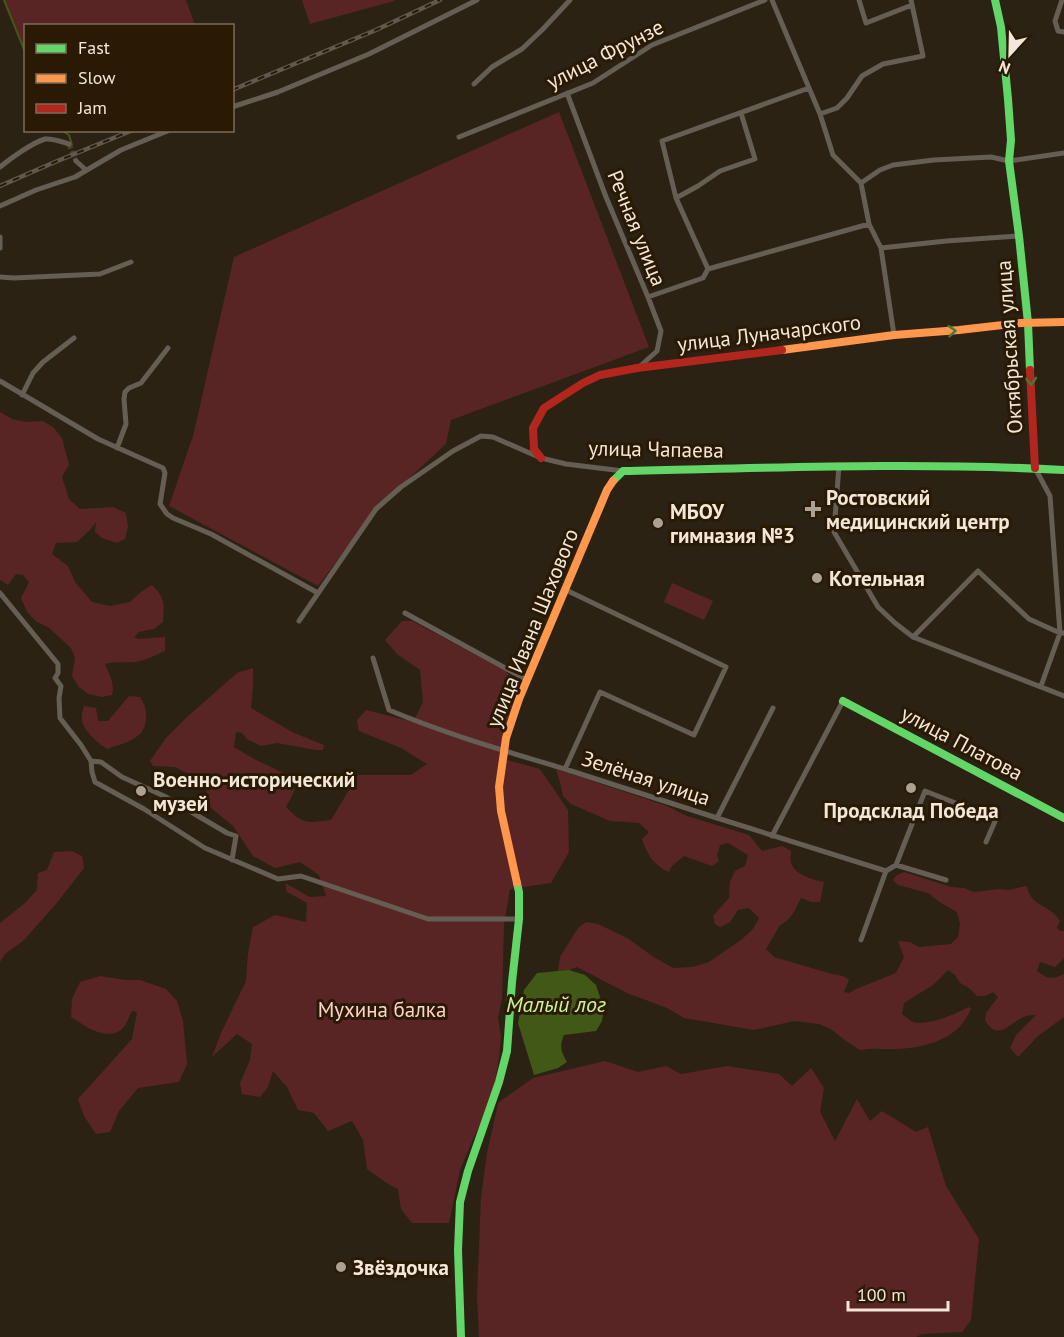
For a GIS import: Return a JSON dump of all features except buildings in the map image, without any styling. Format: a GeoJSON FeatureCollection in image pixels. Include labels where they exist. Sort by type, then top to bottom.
{"type":"FeatureCollection","features":[{"type":"Feature","properties":{"kind":"main road","name":"Октябрьская улица"},"geometry":{"type":"LineString","coordinates":[[994,0],[1001,27],[1011,140],[1009,161],[1028,322],[1035,468]]}},
{"type":"Feature","properties":{"kind":"main road","name":"улица Луначарского"},"geometry":{"type":"LineString","coordinates":[[542,458],[534,449],[533,428],[544,408],[600,375],[637,368],[894,335],[1028,322],[1064,321]]}},
{"type":"Feature","properties":{"kind":"main road","name":"улица Чапаева"},"geometry":{"type":"LineString","coordinates":[[624,471],[839,465],[1064,470]]}},
{"type":"Feature","properties":{"kind":"main road","name":"улица Ивана Шахового"},"geometry":{"type":"LineString","coordinates":[[460,1337],[458,1250],[460,1202],[507,1051],[519,918],[519,892],[501,811],[499,787],[503,751],[510,724],[527,680],[607,490],[624,471]]}},
{"type":"Feature","properties":{"kind":"main road","name":"улица Платова"},"geometry":{"type":"LineString","coordinates":[[843,701],[1064,818]]}},
{"type":"Feature","properties":{"kind":"street"},"geometry":{"type":"LineString","coordinates":[[234,106],[278,92],[369,54],[477,0]]}},
{"type":"Feature","properties":{"kind":"street"},"geometry":{"type":"LineString","coordinates":[[474,84],[492,67],[522,49],[570,0]]}},
{"type":"Feature","properties":{"kind":"street","name":"улица Фрунзе"},"geometry":{"type":"LineString","coordinates":[[459,137],[592,83],[652,45],[765,0]]}},
{"type":"Feature","properties":{"kind":"street"},"geometry":{"type":"LineString","coordinates":[[772,0],[820,114],[832,155],[861,183],[869,224],[881,248],[894,335]]}},
{"type":"Feature","properties":{"kind":"street"},"geometry":{"type":"LineString","coordinates":[[820,114],[837,108],[862,76],[883,64],[924,56],[911,2],[866,23],[859,0]]}},
{"type":"Feature","properties":{"kind":"street"},"geometry":{"type":"LineString","coordinates":[[1062,0],[1055,21],[1058,30],[1064,32]]}},
{"type":"Feature","properties":{"kind":"street"},"geometry":{"type":"LineString","coordinates":[[708,269],[676,198],[662,141],[809,88]]}},
{"type":"Feature","properties":{"kind":"street","name":"Речная улица"},"geometry":{"type":"LineString","coordinates":[[567,93],[606,197],[661,331],[657,351],[637,368]]}},
{"type":"Feature","properties":{"kind":"street"},"geometry":{"type":"LineString","coordinates":[[676,198],[720,171],[755,159],[741,113]]}},
{"type":"Feature","properties":{"kind":"street"},"geometry":{"type":"LineString","coordinates":[[0,206],[36,190],[75,177],[121,150],[165,132]]}},
{"type":"Feature","properties":{"kind":"street"},"geometry":{"type":"LineString","coordinates":[[0,167],[15,155],[45,139],[69,144]]}},
{"type":"Feature","properties":{"kind":"street"},"geometry":{"type":"LineString","coordinates":[[861,183],[880,170],[893,165],[991,157],[1009,161],[1064,153]]}},
{"type":"Feature","properties":{"kind":"street"},"geometry":{"type":"LineString","coordinates":[[76,161],[86,170]]}},
{"type":"Feature","properties":{"kind":"street"},"geometry":{"type":"LineString","coordinates":[[648,297],[703,278],[708,269],[869,224]]}},
{"type":"Feature","properties":{"kind":"street"},"geometry":{"type":"LineString","coordinates":[[881,248],[1019,236]]}},
{"type":"Feature","properties":{"kind":"street"},"geometry":{"type":"LineString","coordinates":[[0,237],[0,248]]}},
{"type":"Feature","properties":{"kind":"street"},"geometry":{"type":"LineString","coordinates":[[0,277],[100,274],[131,262]]}},
{"type":"Feature","properties":{"kind":"street"},"geometry":{"type":"LineString","coordinates":[[22,395],[33,373],[43,362],[74,338]]}},
{"type":"Feature","properties":{"kind":"street"},"geometry":{"type":"LineString","coordinates":[[117,448],[126,424],[125,392],[141,383],[168,348]]}},
{"type":"Feature","properties":{"kind":"street"},"geometry":{"type":"LineString","coordinates":[[0,381],[98,439],[163,468],[165,473],[160,504],[167,514],[211,534],[318,593]]}},
{"type":"Feature","properties":{"kind":"street","name":"улица Чапаева"},"geometry":{"type":"LineString","coordinates":[[299,621],[376,509],[401,487],[453,451],[481,436],[507,442],[542,458],[585,468],[624,471]]}},
{"type":"Feature","properties":{"kind":"street"},"geometry":{"type":"LineString","coordinates":[[839,465],[834,532],[879,607],[913,637],[1064,696]]}},
{"type":"Feature","properties":{"kind":"street","name":"Октябрьская улица"},"geometry":{"type":"LineString","coordinates":[[1035,468],[1050,496],[1062,633],[1041,687]]}},
{"type":"Feature","properties":{"kind":"street"},"geometry":{"type":"LineString","coordinates":[[913,637],[978,571],[1029,620],[1062,633]]}},
{"type":"Feature","properties":{"kind":"street"},"geometry":{"type":"LineString","coordinates":[[565,768],[600,692],[694,735],[726,667],[566,590]]}},
{"type":"Feature","properties":{"kind":"street"},"geometry":{"type":"LineString","coordinates":[[0,593],[58,664],[58,673],[55,678],[61,686],[60,718],[91,761],[95,782],[144,809],[205,848],[278,879],[301,876],[428,919],[519,918]]}},
{"type":"Feature","properties":{"kind":"street"},"geometry":{"type":"LineString","coordinates":[[405,612],[527,680]]}},
{"type":"Feature","properties":{"kind":"street","name":"Зелёная улица"},"geometry":{"type":"LineString","coordinates":[[373,658],[390,710],[411,719],[503,751],[565,768],[886,871]]}},
{"type":"Feature","properties":{"kind":"street"},"geometry":{"type":"LineString","coordinates":[[772,836],[843,701]]}},
{"type":"Feature","properties":{"kind":"street","name":"Зелёная улица"},"geometry":{"type":"LineString","coordinates":[[717,818],[773,708]]}},
{"type":"Feature","properties":{"kind":"street"},"geometry":{"type":"LineString","coordinates":[[91,761],[101,762],[122,777],[164,796],[236,836],[232,860]]}},
{"type":"Feature","properties":{"kind":"street"},"geometry":{"type":"LineString","coordinates":[[861,940],[886,871],[896,865],[925,791],[996,819],[986,842]]}},
{"type":"Feature","properties":{"kind":"street"},"geometry":{"type":"LineString","coordinates":[[896,865],[946,880]]}},
{"type":"Feature","properties":{"kind":"green space"},"geometry":{"type":"Polygon","coordinates":[[[5,0],[186,0],[195,24],[24,24],[24,50],[5,0]]]}},
{"type":"Feature","properties":{"kind":"green space"},"geometry":{"type":"Polygon","coordinates":[[[302,0],[394,0],[394,1],[310,24],[302,0]]]}},
{"type":"Feature","properties":{"kind":"green space"},"geometry":{"type":"Polygon","coordinates":[[[559,112],[649,347],[451,420],[446,444],[376,509],[318,586],[169,506],[193,436],[234,257],[559,112]]]}},
{"type":"Feature","properties":{"kind":"green space"},"geometry":{"type":"Polygon","coordinates":[[[0,412],[12,419],[26,422],[43,421],[54,428],[62,438],[69,465],[62,477],[69,499],[80,509],[113,507],[126,513],[128,527],[125,539],[117,543],[102,538],[95,532],[96,522],[77,542],[56,543],[52,554],[68,566],[75,582],[92,602],[110,606],[130,602],[152,585],[162,598],[163,622],[154,629],[139,632],[134,637],[138,639],[165,637],[165,651],[136,662],[105,664],[112,683],[112,695],[102,697],[88,694],[79,687],[72,676],[75,658],[71,648],[27,612],[21,598],[29,582],[23,575],[16,574],[8,585],[0,580],[0,412]]]}},
{"type":"Feature","properties":{"kind":"green space"},"geometry":{"type":"Polygon","coordinates":[[[672,583],[713,601],[704,620],[664,602],[672,583]]]}},
{"type":"Feature","properties":{"kind":"green space","name":"Мухина балка"},"geometry":{"type":"Polygon","coordinates":[[[402,621],[412,621],[506,671],[520,689],[500,758],[540,769],[568,810],[569,852],[551,883],[510,889],[504,925],[502,998],[498,1018],[501,1036],[492,1101],[460,1170],[449,1223],[412,1223],[401,1209],[398,1189],[367,1169],[363,1140],[352,1121],[328,1131],[314,1113],[298,1110],[287,1087],[273,1071],[268,1087],[260,1097],[242,1094],[240,1083],[250,1060],[252,1044],[237,1034],[212,1057],[246,981],[253,927],[275,915],[306,922],[307,903],[287,892],[285,883],[310,897],[326,896],[319,875],[300,862],[275,868],[253,856],[233,826],[211,808],[204,782],[175,767],[153,766],[150,761],[166,738],[187,717],[237,673],[253,668],[251,708],[294,733],[324,745],[323,750],[277,743],[261,746],[247,739],[242,733],[236,732],[234,747],[294,778],[294,792],[286,807],[297,817],[311,822],[331,820],[358,775],[411,775],[427,764],[401,748],[359,731],[357,720],[366,710],[413,722],[423,702],[420,670],[397,654],[385,640],[402,621]]]}},
{"type":"Feature","properties":{"kind":"green space"},"geometry":{"type":"Polygon","coordinates":[[[129,696],[140,697],[143,702],[146,714],[144,727],[132,740],[107,749],[85,729],[82,718],[84,706],[96,708],[98,721],[108,721],[129,696]]]}},
{"type":"Feature","properties":{"kind":"green space"},"geometry":{"type":"Polygon","coordinates":[[[556,769],[667,806],[687,816],[749,835],[762,851],[782,846],[791,851],[791,862],[795,870],[809,878],[824,882],[820,902],[811,902],[801,898],[793,914],[780,925],[766,949],[774,957],[843,976],[849,980],[844,992],[849,993],[896,973],[904,957],[898,941],[910,942],[919,947],[951,944],[958,937],[960,924],[957,912],[928,893],[898,885],[893,880],[897,875],[904,872],[974,892],[1008,890],[1027,886],[1032,898],[1056,916],[1060,921],[1057,928],[1064,931],[1064,958],[1055,967],[1040,962],[1037,971],[1050,978],[1064,974],[1064,1017],[1038,1036],[1018,1057],[1010,1048],[1016,1035],[1036,1015],[1026,1016],[1000,1031],[995,1030],[985,1020],[986,1013],[998,997],[993,992],[985,996],[977,996],[948,970],[933,985],[904,1003],[902,1014],[914,1022],[925,1023],[945,1018],[969,1007],[971,1009],[958,1029],[949,1036],[917,1047],[860,1050],[831,1029],[819,1024],[794,1021],[754,1030],[684,1018],[667,1008],[627,993],[577,967],[558,971],[560,957],[578,928],[586,922],[598,924],[629,939],[673,968],[692,967],[709,962],[741,940],[753,929],[759,918],[749,908],[738,910],[730,922],[720,927],[715,924],[713,916],[729,898],[730,882],[735,871],[745,866],[748,855],[728,843],[720,845],[717,855],[719,861],[712,866],[684,856],[672,866],[669,872],[664,870],[652,859],[642,839],[649,832],[639,823],[610,821],[571,804],[563,796],[556,769]]]}},
{"type":"Feature","properties":{"kind":"green space"},"geometry":{"type":"Polygon","coordinates":[[[72,851],[82,856],[84,868],[23,941],[5,954],[0,962],[0,923],[37,890],[38,873],[47,870],[54,852],[72,851]]]}},
{"type":"Feature","properties":{"kind":"green space"},"geometry":{"type":"Polygon","coordinates":[[[100,976],[140,980],[166,989],[177,1001],[183,1021],[187,1064],[179,1082],[138,1088],[119,1111],[110,1132],[96,1134],[84,1116],[78,1099],[132,1039],[137,1012],[132,1011],[123,1028],[111,1034],[97,1032],[71,1017],[72,999],[80,982],[100,976]]]}},
{"type":"Feature","properties":{"kind":"green space"},"geometry":{"type":"Polygon","coordinates":[[[605,1061],[638,1072],[666,1066],[681,1074],[727,1066],[779,1074],[792,1086],[811,1068],[824,1088],[820,1112],[835,1141],[857,1099],[870,1121],[882,1111],[916,1132],[928,1127],[946,1186],[979,1239],[971,1320],[962,1332],[922,1334],[916,1337],[479,1337],[477,1297],[481,1197],[487,1153],[498,1103],[533,1078],[605,1061]]]}},
{"type":"Feature","properties":{"kind":"water","name":"Малый лог"},"geometry":{"type":"Polygon","coordinates":[[[569,970],[585,975],[596,985],[604,1009],[602,1021],[596,1031],[564,1035],[561,1049],[567,1062],[558,1068],[534,1075],[518,1023],[524,990],[537,973],[569,970]]]}},
{"type":"Feature","properties":{"kind":"waterway"},"geometry":{"type":"LineString","coordinates":[[4,0],[24,49]]}},
{"type":"Feature","properties":{"kind":"waterway"},"geometry":{"type":"LineString","coordinates":[[64,132],[69,135],[72,145]]}},
{"type":"Feature","properties":{"kind":"tunnel"},"geometry":{"type":"LineString","coordinates":[[69,144],[76,161]]}},
{"type":"Feature","properties":{"kind":"railway"},"geometry":{"type":"LineString","coordinates":[[234,89],[376,30],[440,0]]}},
{"type":"Feature","properties":{"kind":"railway"},"geometry":{"type":"LineString","coordinates":[[0,186],[128,132]]}},
{"type":"Feature","properties":{"kind":"traffic: fast"},"geometry":{"type":"LineString","coordinates":[[995,0],[1001,27],[1008,99],[1011,140],[1009,161],[1028,323],[1030,370]]}},
{"type":"Feature","properties":{"kind":"traffic: fast"},"geometry":{"type":"LineString","coordinates":[[613,481],[623,471],[899,466],[1064,470]]}},
{"type":"Feature","properties":{"kind":"traffic: fast"},"geometry":{"type":"LineString","coordinates":[[843,701],[1064,818]]}},
{"type":"Feature","properties":{"kind":"traffic: fast"},"geometry":{"type":"LineString","coordinates":[[461,1337],[458,1250],[460,1202],[507,1051],[519,919],[517,883]]}},
{"type":"Feature","properties":{"kind":"traffic: slow"},"geometry":{"type":"LineString","coordinates":[[782,350],[894,335],[1021,323],[1064,322]]}},
{"type":"Feature","properties":{"kind":"traffic: slow"},"geometry":{"type":"LineString","coordinates":[[517,883],[501,811],[499,787],[506,738],[519,699],[607,490],[613,481]]}},
{"type":"Feature","properties":{"kind":"traffic: jam"},"geometry":{"type":"LineString","coordinates":[[541,458],[534,449],[533,428],[544,408],[600,375],[637,368],[782,350]]}},
{"type":"Feature","properties":{"kind":"traffic: jam"},"geometry":{"type":"LineString","coordinates":[[1030,370],[1035,468]]}},
{"type":"Feature","properties":{"kind":"place","name":"Ростовский медицинский центр"},"geometry":{"type":"Point","coordinates":[813,509]}},
{"type":"Feature","properties":{"kind":"place","name":"МБОУ гимназия №3"},"geometry":{"type":"Point","coordinates":[658,523]}},
{"type":"Feature","properties":{"kind":"place","name":"Котельная"},"geometry":{"type":"Point","coordinates":[817,578]}},
{"type":"Feature","properties":{"kind":"place","name":"Продсклад Победа"},"geometry":{"type":"Point","coordinates":[911,788]}},
{"type":"Feature","properties":{"kind":"place","name":"Военно-исторический музей"},"geometry":{"type":"Point","coordinates":[141,791]}},
{"type":"Feature","properties":{"kind":"place","name":"Звёздочка"},"geometry":{"type":"Point","coordinates":[341,1267]}}]}
